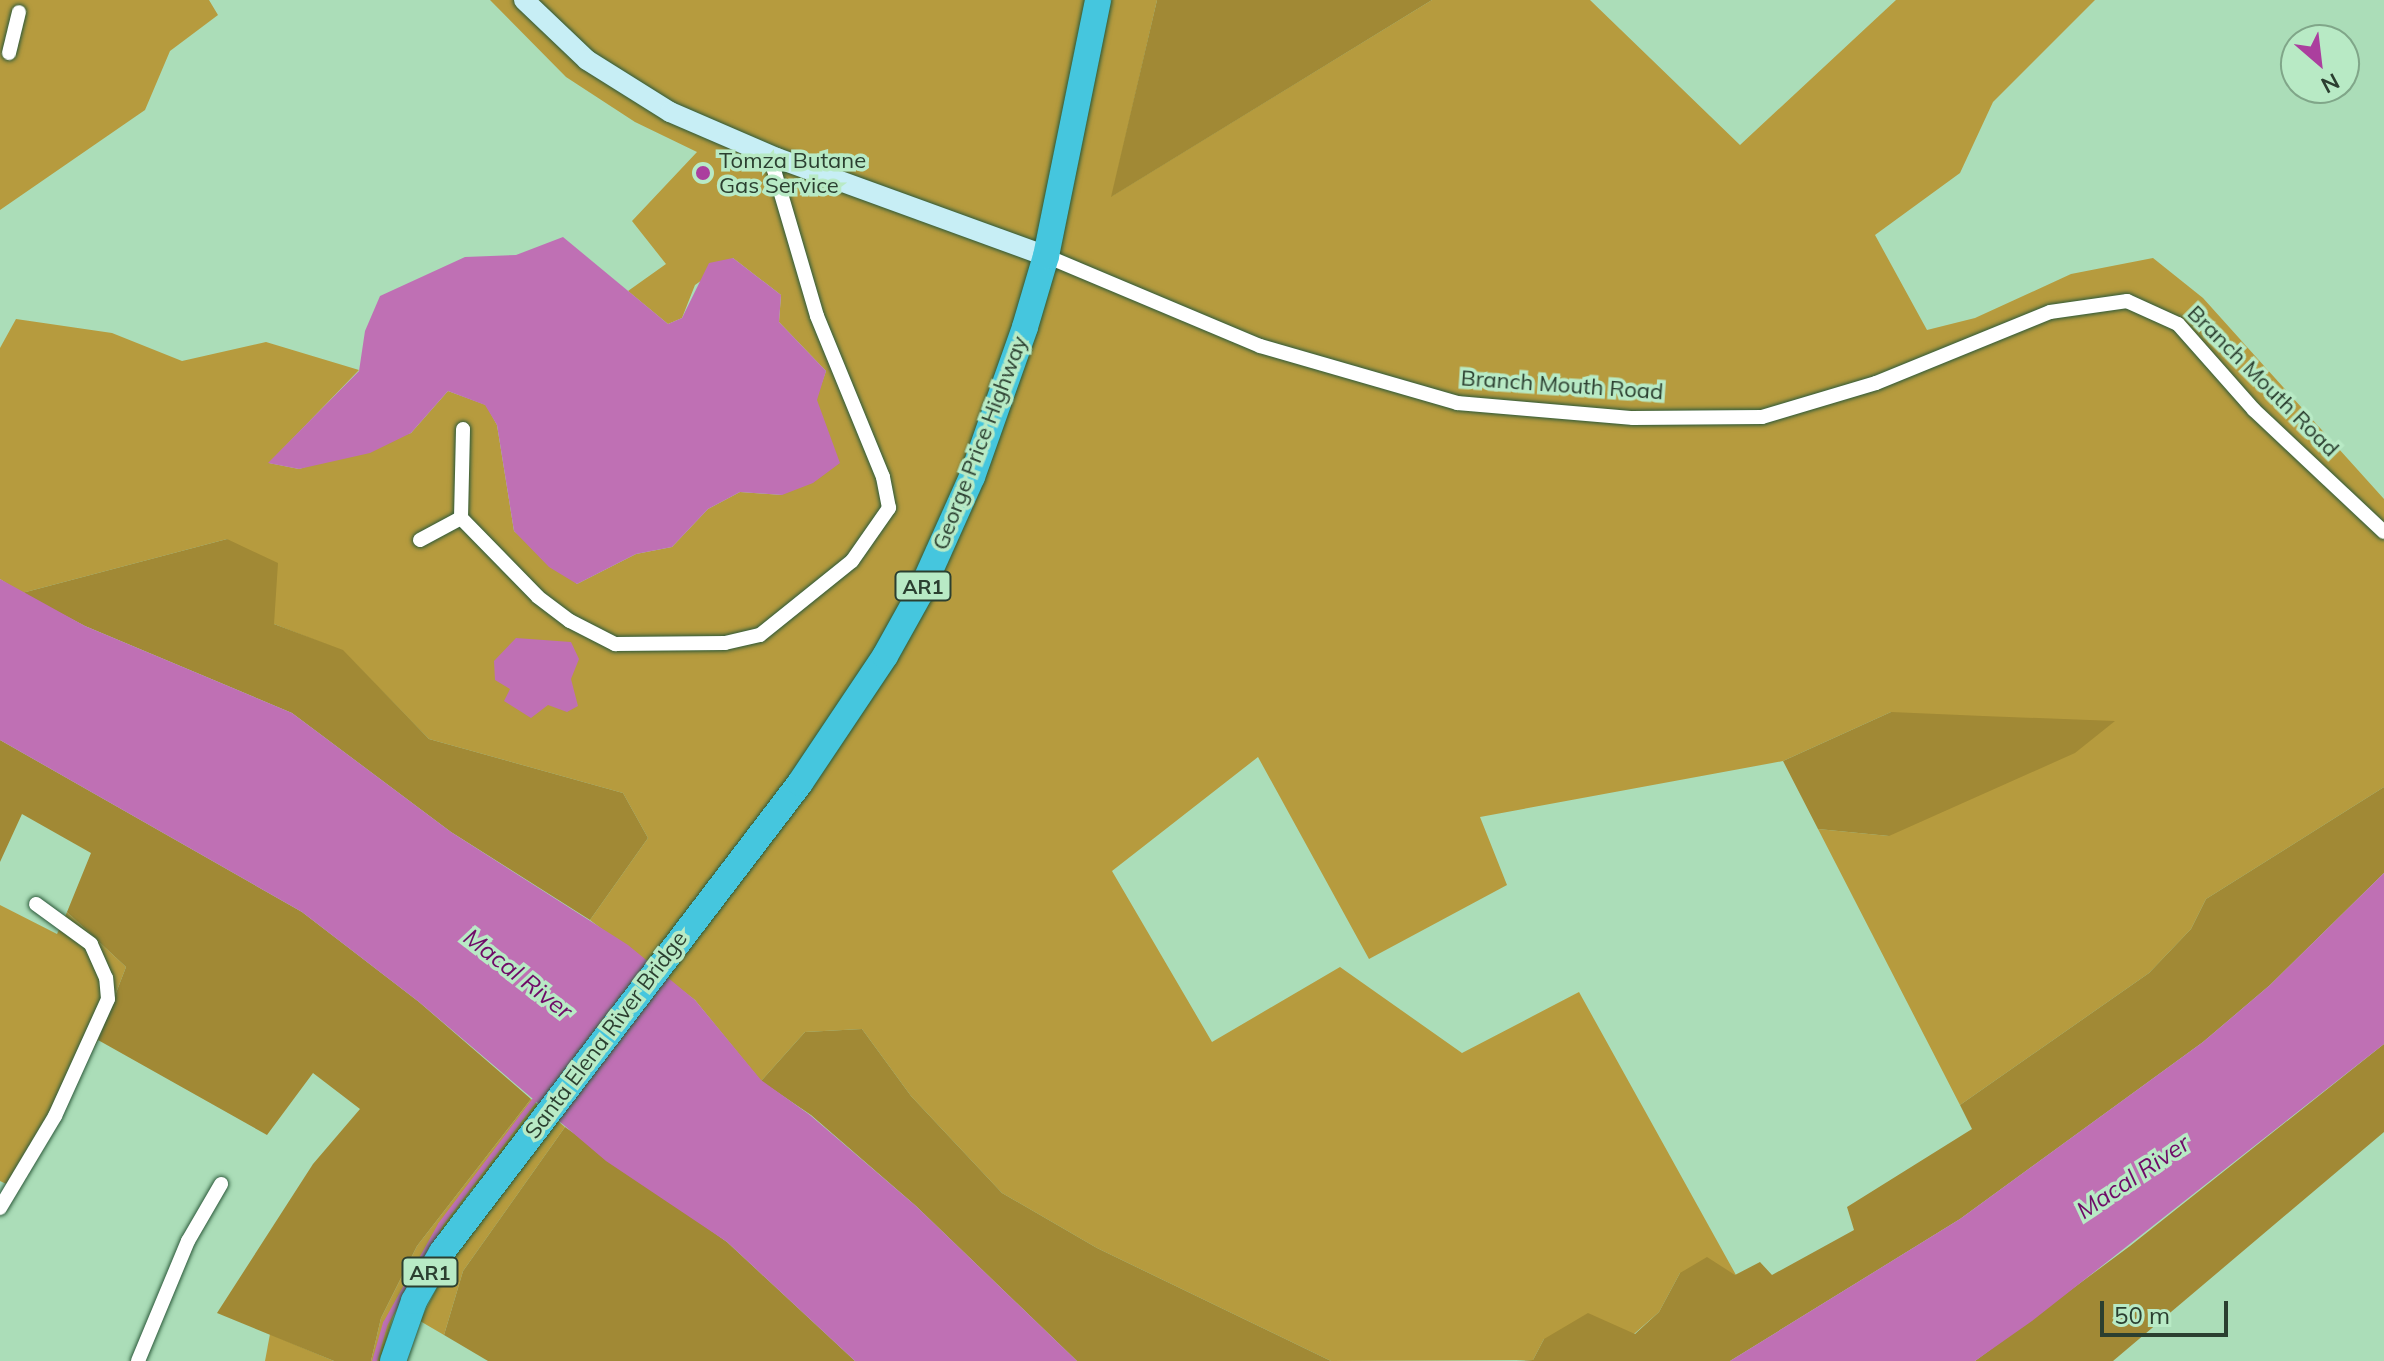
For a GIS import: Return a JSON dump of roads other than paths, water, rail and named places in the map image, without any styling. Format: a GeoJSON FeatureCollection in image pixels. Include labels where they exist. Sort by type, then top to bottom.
{"type":"FeatureCollection","features":[{"type":"Feature","properties":{"kind":"highway","name":"George Price Highway"},"geometry":{"type":"LineString","coordinates":[[726,878],[846,716],[920,593],[977,463],[1046,256],[1098,0]]}},
{"type":"Feature","properties":{"kind":"highway","name":"Santa Elena River Bridge"},"geometry":{"type":"LineString","coordinates":[[393,1361],[427,1276],[486,1193],[726,878]]}},
{"type":"Feature","properties":{"kind":"street","name":"Branch Mouth Road"},"geometry":{"type":"LineString","coordinates":[[524,0],[587,60],[630,90],[777,158],[1046,256],[1260,346],[1457,403],[1633,418],[1762,417],[1876,383],[2050,312],[2127,301],[2178,324],[2254,410],[2384,532]]}},
{"type":"Feature","properties":{"kind":"street"},"geometry":{"type":"LineString","coordinates":[[9,53],[19,12]]}},
{"type":"Feature","properties":{"kind":"street"},"geometry":{"type":"LineString","coordinates":[[463,429],[461,518],[538,597],[570,621],[615,644],[725,643],[760,635],[852,561],[889,508],[883,477],[812,304],[774,170],[777,158]]}},
{"type":"Feature","properties":{"kind":"street"},"geometry":{"type":"LineString","coordinates":[[420,540],[461,518]]}},
{"type":"Feature","properties":{"kind":"street"},"geometry":{"type":"LineString","coordinates":[[0,1208],[55,1116],[108,999],[106,978],[91,944],[36,904]]}},
{"type":"Feature","properties":{"kind":"street"},"geometry":{"type":"LineString","coordinates":[[138,1361],[188,1241],[221,1184]]}},
{"type":"Feature","properties":{"kind":"water"},"geometry":{"type":"Polygon","coordinates":[[[563,237],[668,324],[682,318],[709,263],[733,258],[781,295],[779,322],[826,371],[817,400],[840,463],[813,483],[782,495],[740,492],[708,509],[672,547],[636,554],[577,584],[549,567],[514,531],[497,425],[485,405],[448,391],[411,433],[370,453],[299,469],[268,463],[359,371],[365,331],[380,296],[465,257],[516,255],[563,237]]]}},
{"type":"Feature","properties":{"kind":"water","name":"Macal River"},"geometry":{"type":"Polygon","coordinates":[[[0,579],[85,626],[292,713],[451,832],[628,945],[695,1000],[761,1080],[810,1115],[916,1206],[1077,1361],[855,1361],[727,1242],[606,1161],[419,1002],[302,912],[0,740],[0,579]]]}},
{"type":"Feature","properties":{"kind":"water"},"geometry":{"type":"Polygon","coordinates":[[[516,638],[571,642],[579,659],[571,679],[578,706],[567,712],[548,705],[531,718],[504,701],[510,689],[495,680],[494,661],[516,638]]]}},
{"type":"Feature","properties":{"kind":"water","name":"Macal River"},"geometry":{"type":"Polygon","coordinates":[[[2384,873],[2384,1044],[2032,1321],[1975,1361],[1730,1361],[1960,1219],[2203,1042],[2270,985],[2384,873]]]}},
{"type":"Feature","properties":{"kind":"waterway"},"geometry":{"type":"LineString","coordinates":[[374,1361],[385,1323],[440,1224],[536,1097]]}},
{"type":"Feature","properties":{"kind":"place","name":"Tomza Butane Gas Service"},"geometry":{"type":"Point","coordinates":[703,173]}}]}
